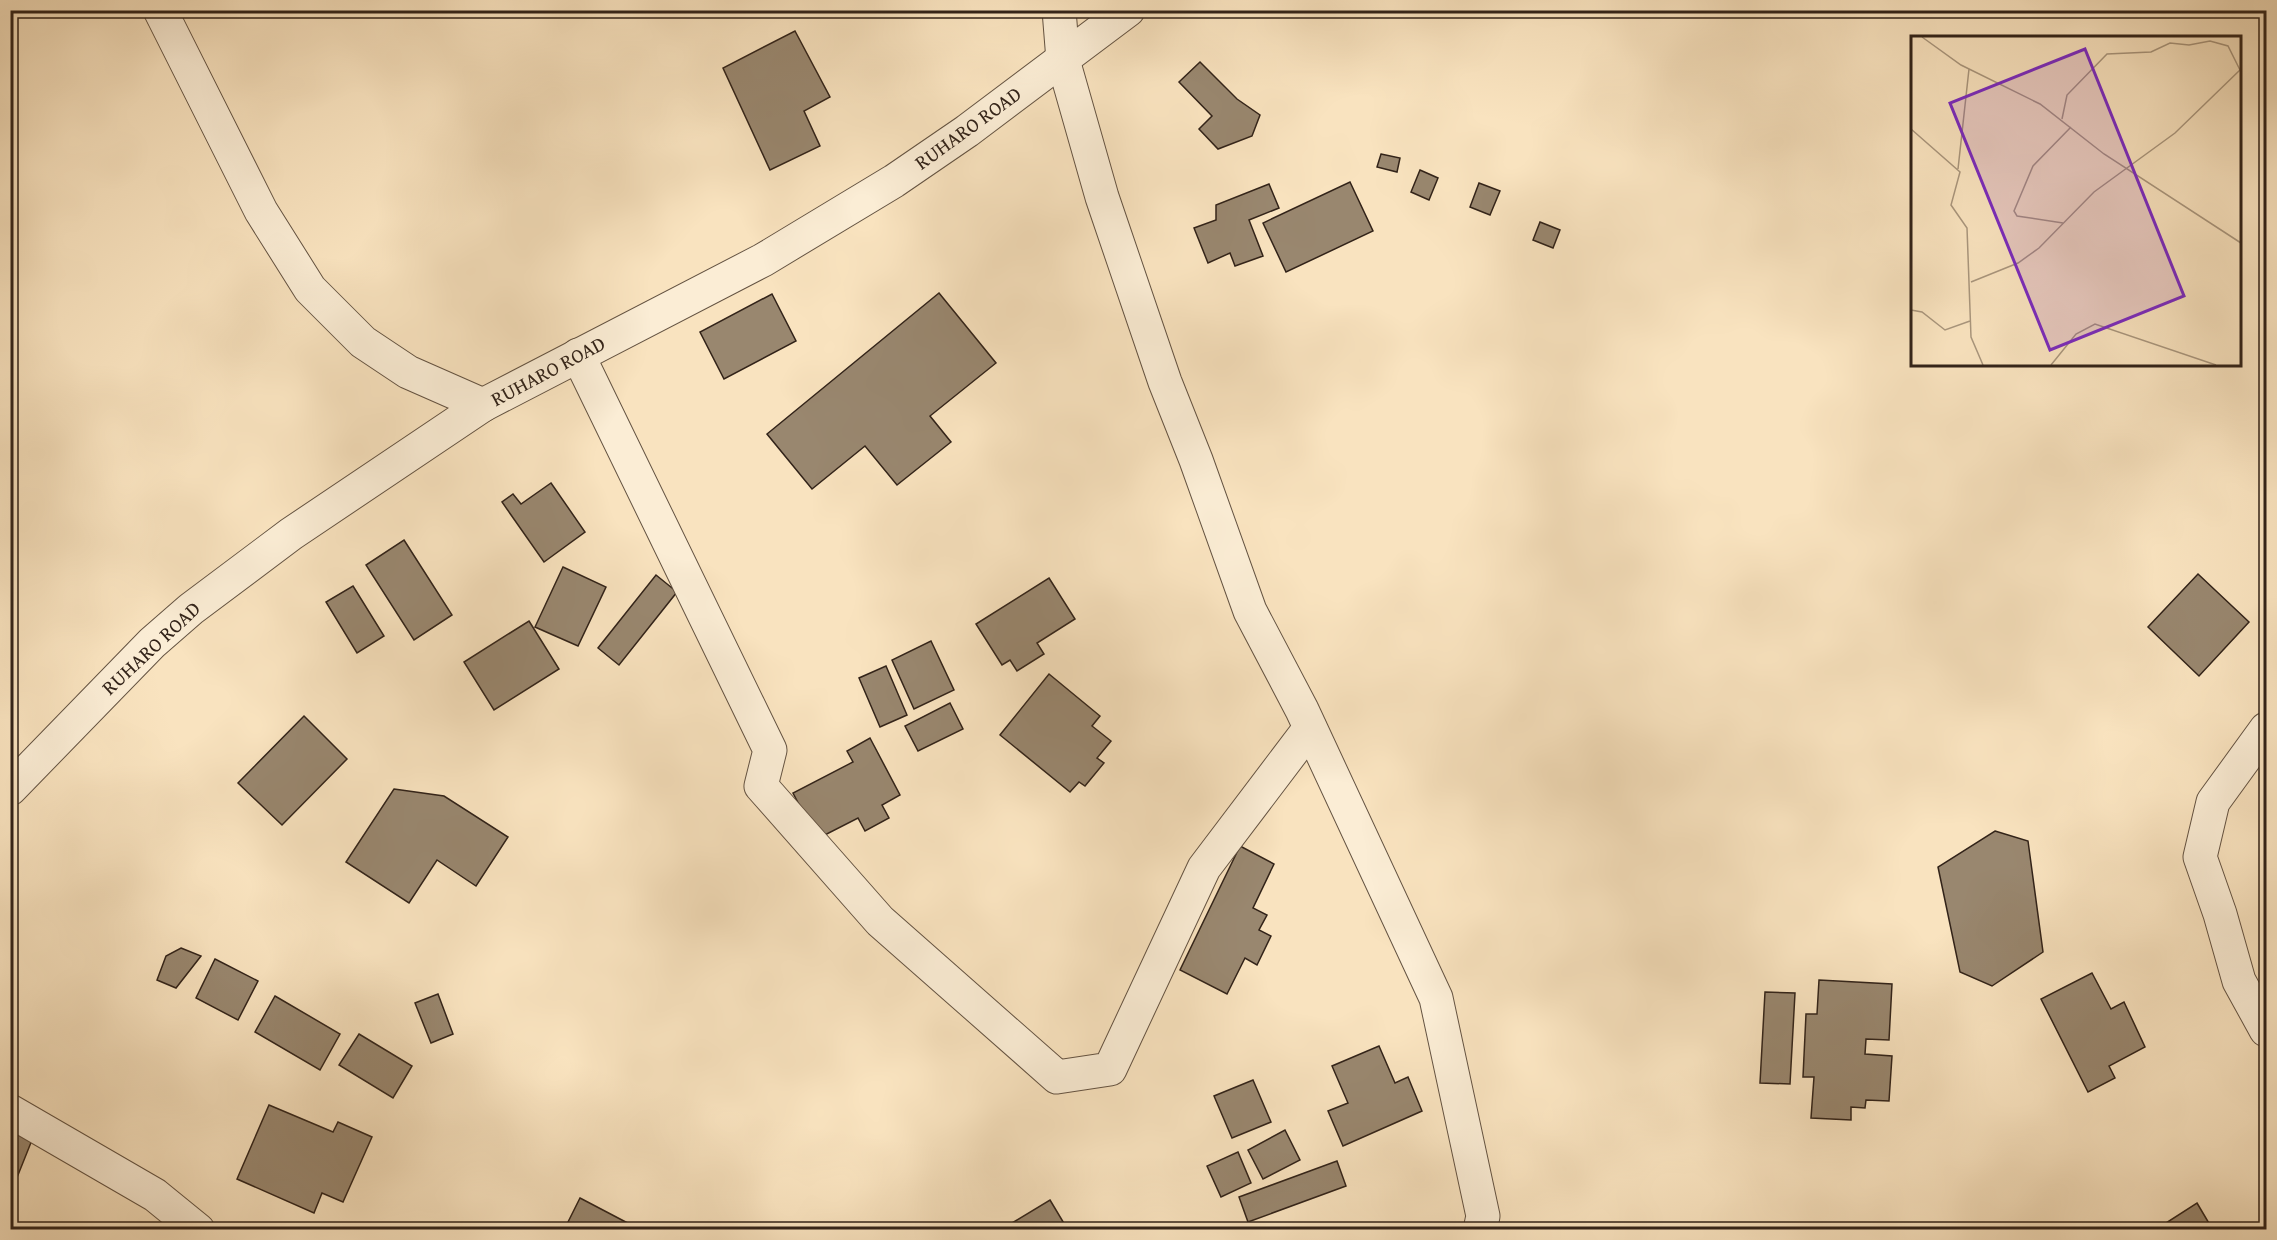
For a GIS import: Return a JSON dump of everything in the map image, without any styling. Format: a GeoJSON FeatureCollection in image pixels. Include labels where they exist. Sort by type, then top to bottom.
{"type":"FeatureCollection","features":[{"type":"Feature","properties":{"kind":"street"},"geometry":{"type":"LineString","coordinates":[[160,10],[261,211],[310,289],[363,342],[408,372],[483,405]]}},
{"type":"Feature","properties":{"kind":"street"},"geometry":{"type":"LineString","coordinates":[[1059,10],[1063,60],[1109,219],[1165,382],[1196,460],[1250,611],[1310,728],[1436,998],[1483,1216],[1480,1230]]}},
{"type":"Feature","properties":{"kind":"street","name":"RUHARO ROAD"},"geometry":{"type":"LineString","coordinates":[[10,789],[152,643],[191,609],[291,534],[483,405],[763,260],[894,181],[967,131],[1128,10]]}},
{"type":"Feature","properties":{"kind":"street"},"geometry":{"type":"LineString","coordinates":[[578,355],[770,750],[761,786],[880,921],[1057,1077],[1110,1069],[1204,868],[1310,728]]}},
{"type":"Feature","properties":{"kind":"street"},"geometry":{"type":"LineString","coordinates":[[2266,729],[2213,802],[2200,857],[2240,981],[2266,1030]]}},
{"type":"Feature","properties":{"kind":"street"},"geometry":{"type":"LineString","coordinates":[[10,1111],[155,1195],[198,1230]]}},
{"type":"Feature","properties":{"kind":"building"},"geometry":{"type":"Polygon","coordinates":[[[795,31],[830,97],[804,111],[820,146],[770,170],[723,68],[795,31]]]}},
{"type":"Feature","properties":{"kind":"building"},"geometry":{"type":"Polygon","coordinates":[[[1200,62],[1237,99],[1260,115],[1252,136],[1218,149],[1199,129],[1212,116],[1179,82],[1200,62]]]}},
{"type":"Feature","properties":{"kind":"building"},"geometry":{"type":"Polygon","coordinates":[[[1381,154],[1400,158],[1397,172],[1377,167],[1381,154]]]}},
{"type":"Feature","properties":{"kind":"building"},"geometry":{"type":"Polygon","coordinates":[[[1420,170],[1438,178],[1429,200],[1411,192],[1420,170]]]}},
{"type":"Feature","properties":{"kind":"building"},"geometry":{"type":"Polygon","coordinates":[[[1350,182],[1373,231],[1286,272],[1263,223],[1350,182]]]}},
{"type":"Feature","properties":{"kind":"building"},"geometry":{"type":"Polygon","coordinates":[[[1479,183],[1500,191],[1490,215],[1470,207],[1479,183]]]}},
{"type":"Feature","properties":{"kind":"building"},"geometry":{"type":"Polygon","coordinates":[[[1269,184],[1279,208],[1249,220],[1263,256],[1235,266],[1230,253],[1208,263],[1194,228],[1216,220],[1216,205],[1269,184]]]}},
{"type":"Feature","properties":{"kind":"building"},"geometry":{"type":"Polygon","coordinates":[[[1540,222],[1560,230],[1553,248],[1533,240],[1540,222]]]}},
{"type":"Feature","properties":{"kind":"building"},"geometry":{"type":"Polygon","coordinates":[[[939,293],[996,363],[930,416],[951,442],[897,485],[865,446],[812,489],[767,434],[939,293]]]}},
{"type":"Feature","properties":{"kind":"building"},"geometry":{"type":"Polygon","coordinates":[[[772,294],[796,341],[724,379],[700,332],[772,294]]]}},
{"type":"Feature","properties":{"kind":"building"},"geometry":{"type":"Polygon","coordinates":[[[551,483],[585,532],[544,562],[502,502],[513,494],[521,504],[551,483]]]}},
{"type":"Feature","properties":{"kind":"building"},"geometry":{"type":"Polygon","coordinates":[[[404,540],[452,615],[414,640],[366,565],[404,540]]]}},
{"type":"Feature","properties":{"kind":"building"},"geometry":{"type":"Polygon","coordinates":[[[563,567],[606,587],[578,646],[535,627],[563,567]]]}},
{"type":"Feature","properties":{"kind":"building"},"geometry":{"type":"Polygon","coordinates":[[[2198,574],[2249,622],[2199,676],[2148,627],[2198,574]]]}},
{"type":"Feature","properties":{"kind":"building"},"geometry":{"type":"Polygon","coordinates":[[[656,575],[677,592],[619,665],[598,648],[656,575]]]}},
{"type":"Feature","properties":{"kind":"building"},"geometry":{"type":"Polygon","coordinates":[[[1049,578],[1075,619],[1037,643],[1044,654],[1017,671],[1010,660],[1002,665],[976,624],[1049,578]]]}},
{"type":"Feature","properties":{"kind":"building"},"geometry":{"type":"Polygon","coordinates":[[[353,586],[384,636],[357,653],[326,602],[353,586]]]}},
{"type":"Feature","properties":{"kind":"building"},"geometry":{"type":"Polygon","coordinates":[[[529,621],[559,669],[494,710],[464,662],[529,621]]]}},
{"type":"Feature","properties":{"kind":"building"},"geometry":{"type":"Polygon","coordinates":[[[931,641],[954,690],[914,709],[892,660],[931,641]]]}},
{"type":"Feature","properties":{"kind":"building"},"geometry":{"type":"Polygon","coordinates":[[[886,666],[907,715],[880,727],[859,678],[886,666]]]}},
{"type":"Feature","properties":{"kind":"building"},"geometry":{"type":"Polygon","coordinates":[[[1049,674],[1100,716],[1092,726],[1111,741],[1097,758],[1104,763],[1085,786],[1079,782],[1070,792],[1000,735],[1049,674]]]}},
{"type":"Feature","properties":{"kind":"building"},"geometry":{"type":"Polygon","coordinates":[[[950,703],[963,729],[918,751],[905,726],[950,703]]]}},
{"type":"Feature","properties":{"kind":"building"},"geometry":{"type":"Polygon","coordinates":[[[304,716],[347,759],[282,825],[238,783],[304,716]]]}},
{"type":"Feature","properties":{"kind":"building"},"geometry":{"type":"Polygon","coordinates":[[[870,738],[900,795],[882,805],[889,818],[865,831],[858,818],[817,839],[793,793],[853,762],[847,751],[870,738]]]}},
{"type":"Feature","properties":{"kind":"building"},"geometry":{"type":"Polygon","coordinates":[[[394,789],[444,796],[508,837],[476,886],[437,860],[409,903],[346,862],[394,789]]]}},
{"type":"Feature","properties":{"kind":"building"},"geometry":{"type":"Polygon","coordinates":[[[1995,831],[2028,841],[2043,952],[1992,986],[1960,972],[1938,867],[1995,831]]]}},
{"type":"Feature","properties":{"kind":"building"},"geometry":{"type":"Polygon","coordinates":[[[1240,846],[1274,864],[1253,908],[1267,915],[1259,930],[1271,936],[1257,965],[1245,958],[1227,994],[1180,970],[1240,846]]]}},
{"type":"Feature","properties":{"kind":"building"},"geometry":{"type":"Polygon","coordinates":[[[181,948],[201,956],[176,988],[157,980],[166,956],[181,948]]]}},
{"type":"Feature","properties":{"kind":"building"},"geometry":{"type":"Polygon","coordinates":[[[215,959],[258,981],[238,1020],[196,998],[215,959]]]}},
{"type":"Feature","properties":{"kind":"building"},"geometry":{"type":"Polygon","coordinates":[[[2092,973],[2111,1009],[2124,1002],[2145,1047],[2109,1066],[2115,1078],[2088,1092],[2041,999],[2092,973]]]}},
{"type":"Feature","properties":{"kind":"building"},"geometry":{"type":"Polygon","coordinates":[[[1819,980],[1892,984],[1889,1040],[1866,1039],[1865,1054],[1892,1056],[1889,1101],[1866,1100],[1865,1108],[1851,1107],[1851,1120],[1811,1118],[1814,1077],[1803,1077],[1806,1014],[1817,1014],[1819,980]]]}},
{"type":"Feature","properties":{"kind":"building"},"geometry":{"type":"Polygon","coordinates":[[[1765,992],[1795,993],[1790,1084],[1760,1083],[1765,992]]]}},
{"type":"Feature","properties":{"kind":"building"},"geometry":{"type":"Polygon","coordinates":[[[438,994],[453,1034],[431,1043],[415,1003],[438,994]]]}},
{"type":"Feature","properties":{"kind":"building"},"geometry":{"type":"Polygon","coordinates":[[[275,996],[340,1034],[320,1070],[255,1032],[275,996]]]}},
{"type":"Feature","properties":{"kind":"building"},"geometry":{"type":"Polygon","coordinates":[[[359,1034],[412,1066],[393,1098],[339,1065],[359,1034]]]}},
{"type":"Feature","properties":{"kind":"building"},"geometry":{"type":"Polygon","coordinates":[[[1379,1046],[1395,1083],[1408,1077],[1422,1111],[1343,1146],[1328,1111],[1348,1103],[1332,1066],[1379,1046]]]}},
{"type":"Feature","properties":{"kind":"building"},"geometry":{"type":"Polygon","coordinates":[[[1253,1080],[1271,1122],[1232,1138],[1214,1096],[1253,1080]]]}},
{"type":"Feature","properties":{"kind":"building"},"geometry":{"type":"Polygon","coordinates":[[[269,1105],[333,1132],[338,1122],[372,1137],[343,1202],[322,1193],[314,1213],[237,1179],[269,1105]]]}},
{"type":"Feature","properties":{"kind":"building"},"geometry":{"type":"Polygon","coordinates":[[[10,1126],[34,1135],[10,1195],[10,1126]]]}},
{"type":"Feature","properties":{"kind":"building"},"geometry":{"type":"Polygon","coordinates":[[[1285,1130],[1300,1160],[1263,1179],[1248,1150],[1285,1130]]]}},
{"type":"Feature","properties":{"kind":"building"},"geometry":{"type":"Polygon","coordinates":[[[1238,1152],[1251,1183],[1221,1197],[1207,1166],[1238,1152]]]}},
{"type":"Feature","properties":{"kind":"building"},"geometry":{"type":"Polygon","coordinates":[[[1337,1161],[1346,1186],[1248,1222],[1239,1197],[1337,1161]]]}},
{"type":"Feature","properties":{"kind":"building"},"geometry":{"type":"Polygon","coordinates":[[[580,1198],[641,1230],[564,1230],[580,1198]]]}},
{"type":"Feature","properties":{"kind":"building"},"geometry":{"type":"Polygon","coordinates":[[[1050,1200],[1068,1230],[1002,1229],[1050,1200]]]}},
{"type":"Feature","properties":{"kind":"building"},"geometry":{"type":"Polygon","coordinates":[[[2197,1203],[2213,1230],[2155,1230],[2197,1203]]]}}]}
